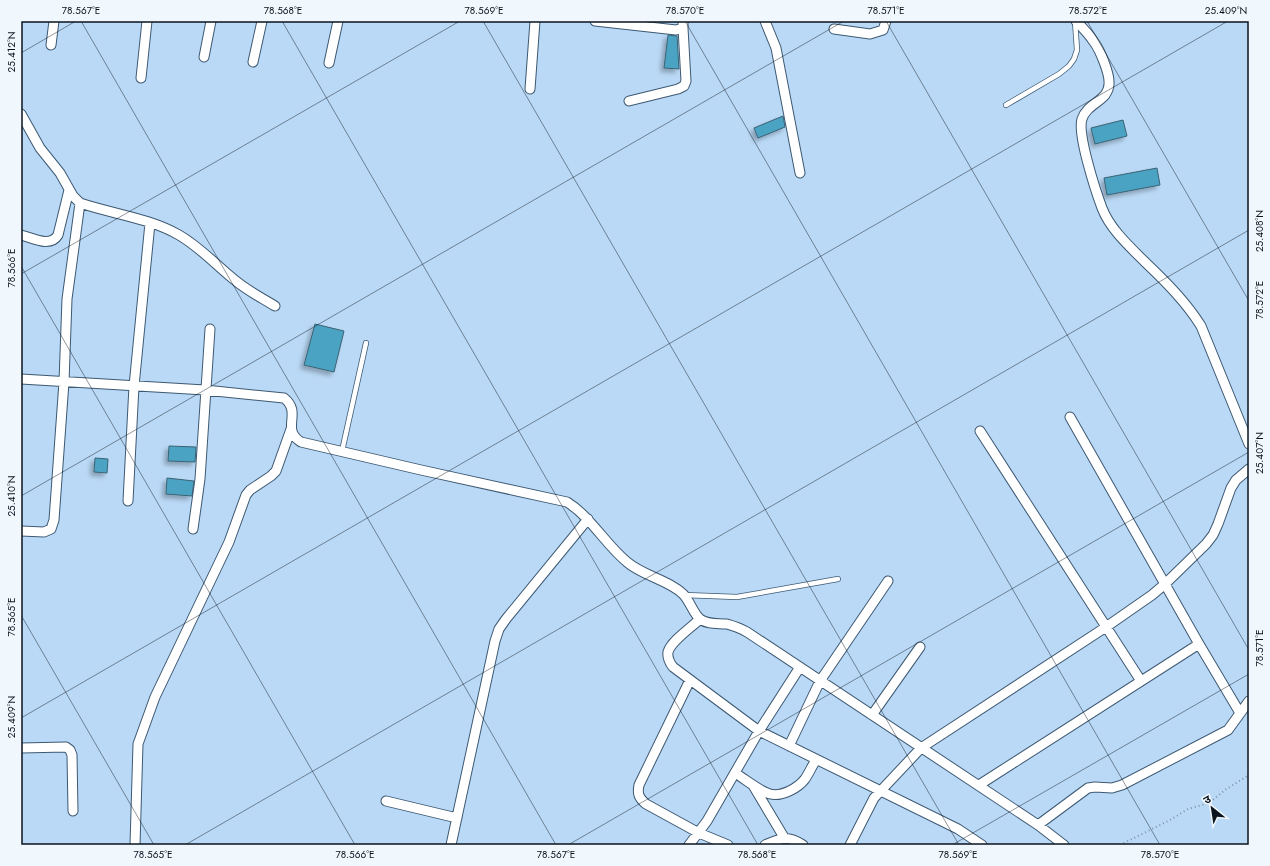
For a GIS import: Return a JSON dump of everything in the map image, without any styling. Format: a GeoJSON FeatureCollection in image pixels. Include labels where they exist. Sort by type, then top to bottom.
{"type":"FeatureCollection","features":[{"type":"Feature","properties":{"kind":"street"},"geometry":{"type":"LineString","coordinates":[[51,45],[54,21]]}},
{"type":"Feature","properties":{"kind":"street"},"geometry":{"type":"LineString","coordinates":[[141,78],[147,21]]}},
{"type":"Feature","properties":{"kind":"street"},"geometry":{"type":"LineString","coordinates":[[204,57],[211,21]]}},
{"type":"Feature","properties":{"kind":"street"},"geometry":{"type":"LineString","coordinates":[[253,62],[262,21]]}},
{"type":"Feature","properties":{"kind":"street"},"geometry":{"type":"LineString","coordinates":[[330,63],[338,21]]}},
{"type":"Feature","properties":{"kind":"street"},"geometry":{"type":"LineString","coordinates":[[530,89],[535,21]]}},
{"type":"Feature","properties":{"kind":"street"},"geometry":{"type":"LineString","coordinates":[[595,21],[676,30],[683,24]]}},
{"type":"Feature","properties":{"kind":"street"},"geometry":{"type":"LineString","coordinates":[[765,21],[776,48],[800,173]]}},
{"type":"Feature","properties":{"kind":"street"},"geometry":{"type":"LineString","coordinates":[[834,29],[870,34],[883,30],[886,21]]}},
{"type":"Feature","properties":{"kind":"street"},"geometry":{"type":"LineString","coordinates":[[1076,21],[1095,42],[1104,61],[1110,83],[1104,97],[1086,110],[1082,120],[1081,129],[1083,145],[1102,208],[1109,222],[1117,232],[1171,288],[1191,311],[1201,326],[1249,444]]}},
{"type":"Feature","properties":{"kind":"street"},"geometry":{"type":"LineString","coordinates":[[629,101],[684,86],[686,81],[683,24]]}},
{"type":"Feature","properties":{"kind":"street"},"geometry":{"type":"LineString","coordinates":[[21,114],[40,148],[60,173],[73,196],[80,203],[150,223],[180,235],[196,246],[238,283],[275,306]]}},
{"type":"Feature","properties":{"kind":"street"},"geometry":{"type":"LineString","coordinates":[[21,234],[47,242],[52,242],[56,239],[69,190]]}},
{"type":"Feature","properties":{"kind":"street"},"geometry":{"type":"LineString","coordinates":[[21,531],[44,532],[50,529],[54,520],[64,382],[67,299],[80,203]]}},
{"type":"Feature","properties":{"kind":"street"},"geometry":{"type":"LineString","coordinates":[[128,501],[134,386],[150,223]]}},
{"type":"Feature","properties":{"kind":"street"},"geometry":{"type":"LineString","coordinates":[[192,529],[200,479],[210,329]]}},
{"type":"Feature","properties":{"kind":"street"},"geometry":{"type":"LineString","coordinates":[[21,379],[205,390],[284,398],[290,402],[293,411],[291,429],[276,471],[250,490],[243,500],[229,542],[155,697],[138,744],[136,845]]}},
{"type":"Feature","properties":{"kind":"street"},"geometry":{"type":"LineString","coordinates":[[1070,417],[1240,713]]}},
{"type":"Feature","properties":{"kind":"street"},"geometry":{"type":"LineString","coordinates":[[291,429],[295,438],[301,442],[566,502],[578,509],[626,561],[637,570],[678,590],[687,599],[698,616],[715,624],[725,624],[737,627],[747,632],[1038,825],[1056,841],[1064,845]]}},
{"type":"Feature","properties":{"kind":"street"},"geometry":{"type":"LineString","coordinates":[[980,431],[1141,681]]}},
{"type":"Feature","properties":{"kind":"street"},"geometry":{"type":"LineString","coordinates":[[850,845],[869,807],[880,791],[921,748],[969,715],[1106,627],[1152,595],[1165,584],[1206,544],[1213,535],[1231,488],[1236,480],[1249,470]]}},
{"type":"Feature","properties":{"kind":"street"},"geometry":{"type":"LineString","coordinates":[[451,845],[495,641],[499,629],[588,519]]}},
{"type":"Feature","properties":{"kind":"street"},"geometry":{"type":"LineString","coordinates":[[789,746],[820,681],[888,581]]}},
{"type":"Feature","properties":{"kind":"street"},"geometry":{"type":"LineString","coordinates":[[698,616],[676,641],[668,653],[669,660],[674,667],[690,680],[759,731],[958,829],[982,845]]}},
{"type":"Feature","properties":{"kind":"street"},"geometry":{"type":"LineString","coordinates":[[979,786],[1199,644]]}},
{"type":"Feature","properties":{"kind":"street"},"geometry":{"type":"LineString","coordinates":[[872,715],[920,647]]}},
{"type":"Feature","properties":{"kind":"street"},"geometry":{"type":"LineString","coordinates":[[689,845],[699,833],[759,731],[800,667]]}},
{"type":"Feature","properties":{"kind":"street"},"geometry":{"type":"LineString","coordinates":[[690,680],[639,785],[638,793],[640,799],[646,804],[699,833],[728,845]]}},
{"type":"Feature","properties":{"kind":"street"},"geometry":{"type":"LineString","coordinates":[[1038,825],[1088,788],[1112,788],[1122,785],[1228,730],[1249,701]]}},
{"type":"Feature","properties":{"kind":"street"},"geometry":{"type":"LineString","coordinates":[[21,748],[66,747],[70,750],[72,755],[73,811]]}},
{"type":"Feature","properties":{"kind":"street"},"geometry":{"type":"LineString","coordinates":[[735,773],[770,794],[778,794],[796,787],[805,779],[816,760]]}},
{"type":"Feature","properties":{"kind":"street"},"geometry":{"type":"LineString","coordinates":[[753,784],[785,838]]}},
{"type":"Feature","properties":{"kind":"street"},"geometry":{"type":"LineString","coordinates":[[386,801],[457,818]]}},
{"type":"Feature","properties":{"kind":"street"},"geometry":{"type":"LineString","coordinates":[[765,845],[785,838],[793,839],[803,845]]}},
{"type":"Feature","properties":{"kind":"lane"},"geometry":{"type":"LineString","coordinates":[[1006,105],[1059,74],[1069,66],[1074,59],[1077,50],[1076,21]]}},
{"type":"Feature","properties":{"kind":"lane"},"geometry":{"type":"LineString","coordinates":[[342,451],[366,343]]}},
{"type":"Feature","properties":{"kind":"lane"},"geometry":{"type":"LineString","coordinates":[[687,599],[737,597],[838,579]]}},
{"type":"Feature","properties":{"kind":"path"},"geometry":{"type":"LineString","coordinates":[[1120,845],[1165,823],[1188,809],[1208,803],[1230,786],[1249,775]]}},
{"type":"Feature","properties":{"kind":"building"},"geometry":{"type":"Polygon","coordinates":[[[668,35],[677,36],[679,69],[664,68],[668,35]]]}},
{"type":"Feature","properties":{"kind":"building"},"geometry":{"type":"Polygon","coordinates":[[[783,116],[785,127],[758,138],[754,128],[783,116]]]}},
{"type":"Feature","properties":{"kind":"building"},"geometry":{"type":"Polygon","coordinates":[[[1123,120],[1127,136],[1095,144],[1091,128],[1123,120]]]}},
{"type":"Feature","properties":{"kind":"building"},"geometry":{"type":"Polygon","coordinates":[[[1157,168],[1160,185],[1107,195],[1104,178],[1157,168]]]}},
{"type":"Feature","properties":{"kind":"building"},"geometry":{"type":"Polygon","coordinates":[[[315,324],[344,331],[334,372],[304,365],[315,324]]]}},
{"type":"Feature","properties":{"kind":"building"},"geometry":{"type":"Polygon","coordinates":[[[169,446],[196,447],[195,462],[168,461],[169,446]]]}},
{"type":"Feature","properties":{"kind":"building"},"geometry":{"type":"Polygon","coordinates":[[[95,458],[108,459],[107,473],[94,472],[95,458]]]}},
{"type":"Feature","properties":{"kind":"building"},"geometry":{"type":"Polygon","coordinates":[[[167,478],[194,481],[192,496],[166,494],[167,478]]]}}]}
